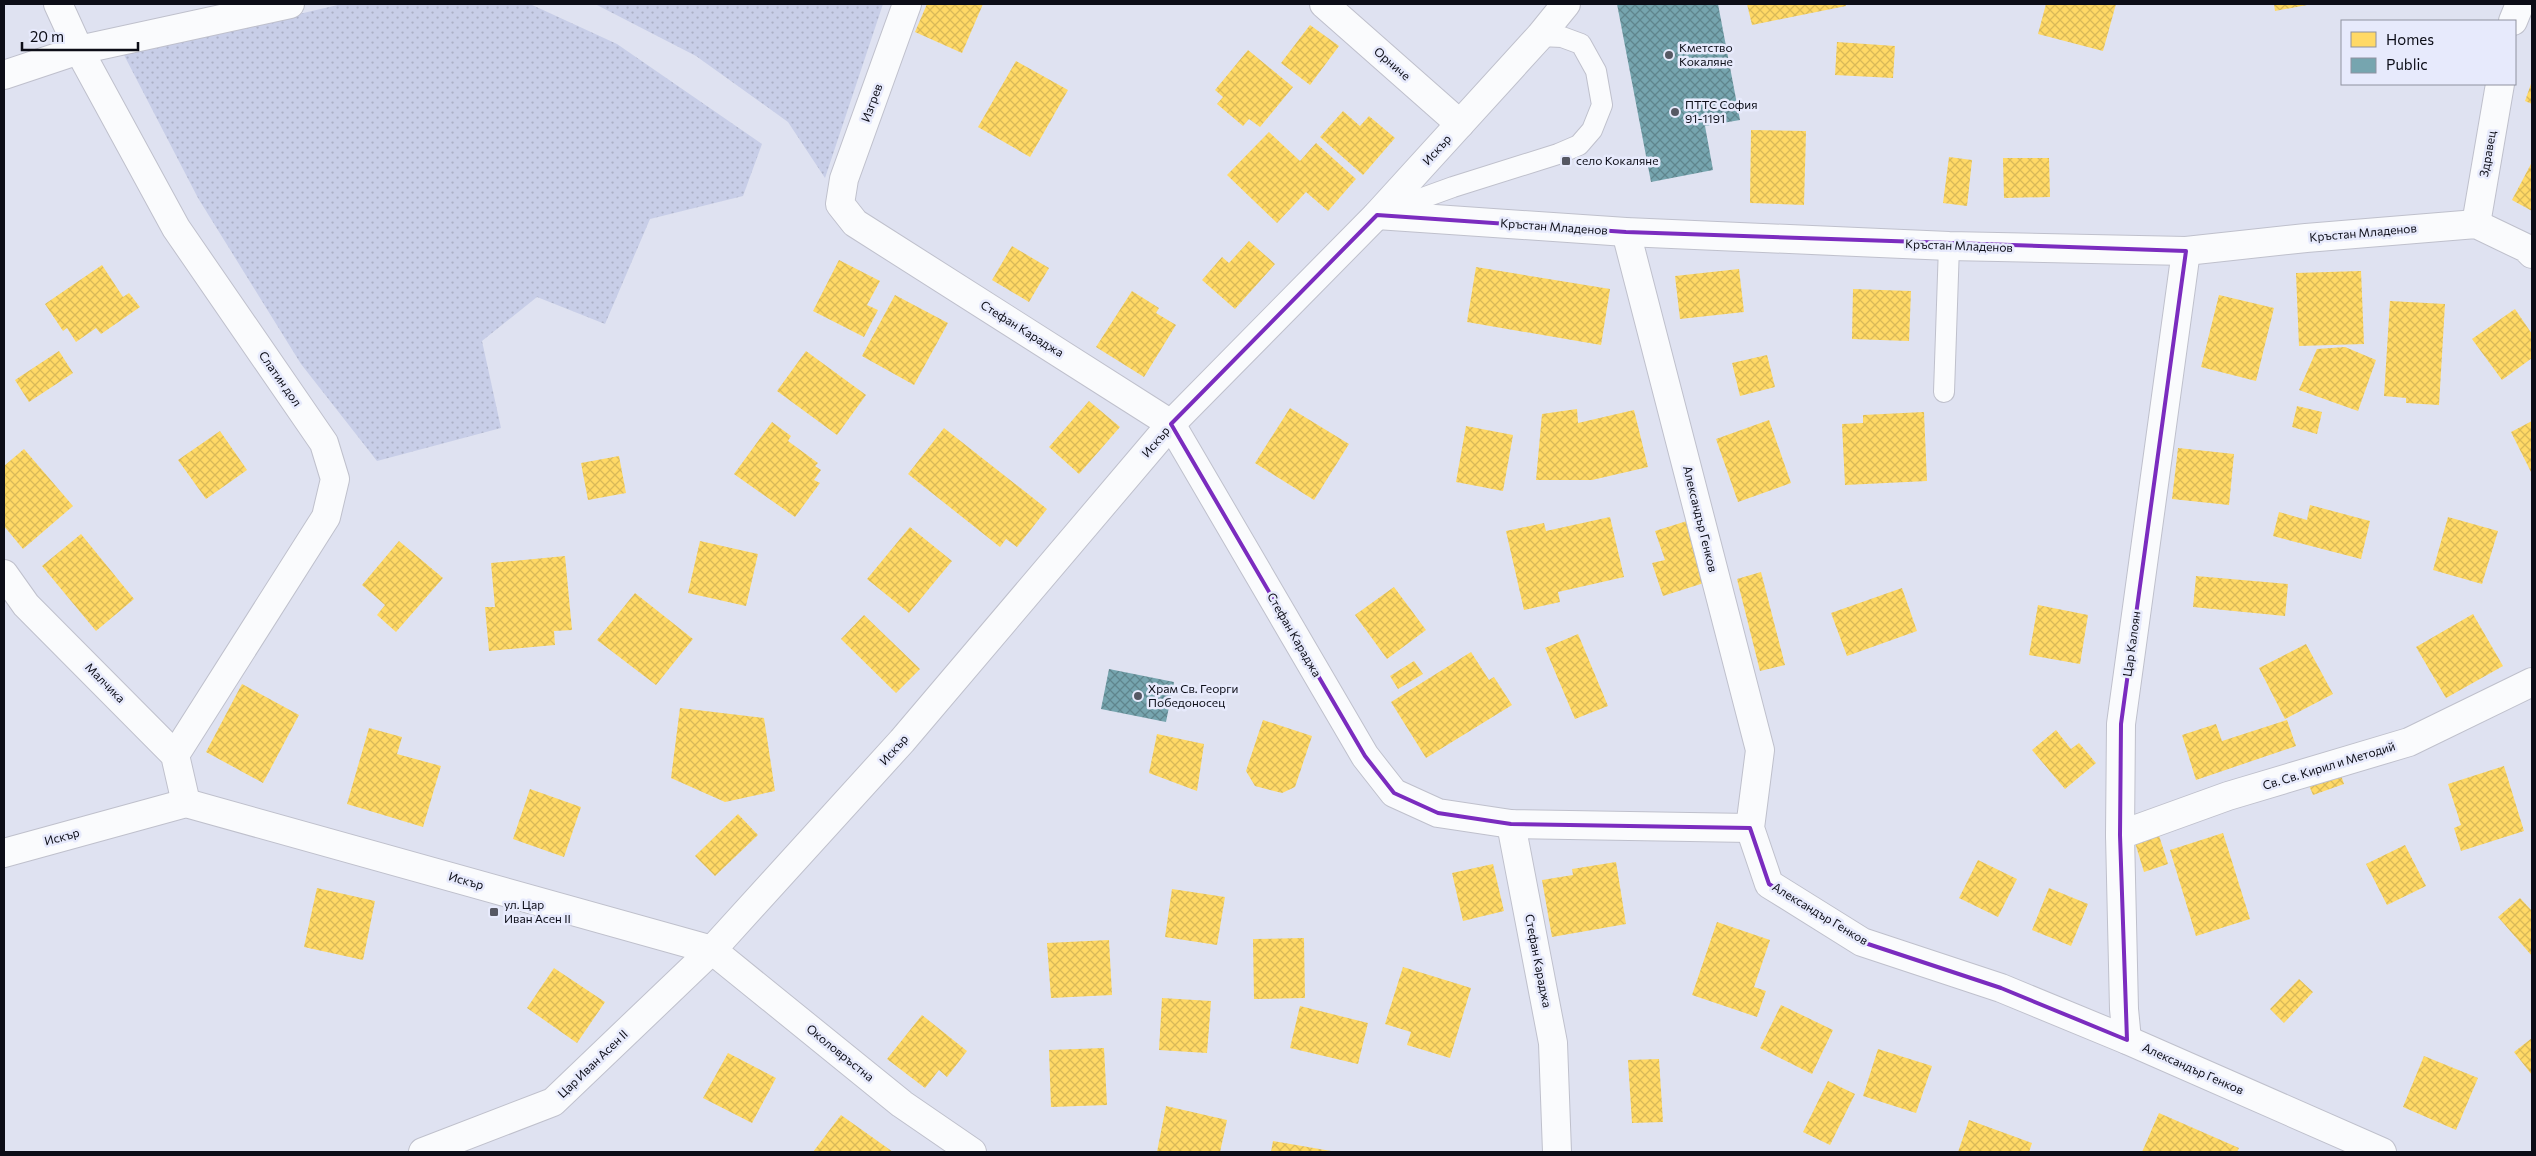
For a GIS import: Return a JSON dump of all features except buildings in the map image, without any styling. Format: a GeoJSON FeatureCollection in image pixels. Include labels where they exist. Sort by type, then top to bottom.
{"type":"FeatureCollection","features":[{"type":"Feature","properties":{"kind":"street","name":"Слатин дол"},"geometry":{"type":"LineString","coordinates":[[58,4],[79,50],[176,228],[324,443],[336,479],[326,517],[175,755]]}},
{"type":"Feature","properties":{"kind":"street"},"geometry":{"type":"LineString","coordinates":[[4,74],[79,50],[290,4]]}},
{"type":"Feature","properties":{"kind":"street","name":"Изгрев"},"geometry":{"type":"LineString","coordinates":[[840,204],[844,179],[907,4]]}},
{"type":"Feature","properties":{"kind":"street","name":"Орниче"},"geometry":{"type":"LineString","coordinates":[[1324,4],[1460,124]]}},
{"type":"Feature","properties":{"kind":"street","name":"Искър"},"geometry":{"type":"LineString","coordinates":[[4,853],[186,803],[712,950],[902,741],[1171,424],[1377,215],[1540,36],[1566,4]]}},
{"type":"Feature","properties":{"kind":"street"},"geometry":{"type":"LineString","coordinates":[[2513,20],[2520,4]]}},
{"type":"Feature","properties":{"kind":"street","name":"Здравец"},"geometry":{"type":"LineString","coordinates":[[2476,224],[2500,85]]}},
{"type":"Feature","properties":{"kind":"street","name":"Стефан Караджа"},"geometry":{"type":"LineString","coordinates":[[840,204],[856,223],[1171,424],[1364,756],[1394,793],[1438,813],[1511,824],[1553,1043],[1557,1152]]}},
{"type":"Feature","properties":{"kind":"street","name":"Кръстан Младенов"},"geometry":{"type":"LineString","coordinates":[[1377,215],[1626,232],[1949,246],[2186,251],[2306,238],[2476,224]]}},
{"type":"Feature","properties":{"kind":"street"},"geometry":{"type":"LineString","coordinates":[[2476,224],[2526,248],[2532,254]]}},
{"type":"Feature","properties":{"kind":"street","name":"Александър Генков"},"geometry":{"type":"LineString","coordinates":[[1626,232],[1760,750],[1750,828],[1770,884],[1862,942],[2001,988],[2127,1040],[2382,1152]]}},
{"type":"Feature","properties":{"kind":"street","name":"Цар Калоян"},"geometry":{"type":"LineString","coordinates":[[2127,1040],[2124,1008],[2120,835],[2121,724],[2186,251]]}},
{"type":"Feature","properties":{"kind":"street","name":"Малчика"},"geometry":{"type":"LineString","coordinates":[[4,574],[26,605],[175,755]]}},
{"type":"Feature","properties":{"kind":"street","name":"Св. Св. Кирил и Методий"},"geometry":{"type":"LineString","coordinates":[[2120,835],[2228,796],[2409,742],[2532,682]]}},
{"type":"Feature","properties":{"kind":"street"},"geometry":{"type":"LineString","coordinates":[[175,755],[186,803]]}},
{"type":"Feature","properties":{"kind":"street"},"geometry":{"type":"LineString","coordinates":[[1511,824],[1750,828]]}},
{"type":"Feature","properties":{"kind":"street","name":"Цар Иван Асен II"},"geometry":{"type":"LineString","coordinates":[[423,1152],[554,1102],[712,950]]}},
{"type":"Feature","properties":{"kind":"street","name":"Околовръстна"},"geometry":{"type":"LineString","coordinates":[[712,950],[902,1104],[972,1152]]}},
{"type":"Feature","properties":{"kind":"lane"},"geometry":{"type":"LineString","coordinates":[[1377,215],[1454,186],[1558,154],[1579,145],[1592,130],[1602,105],[1596,71],[1581,44],[1562,36],[1540,36]]}},
{"type":"Feature","properties":{"kind":"lane"},"geometry":{"type":"LineString","coordinates":[[1944,392],[1949,246]]}},
{"type":"Feature","properties":{"kind":"highlighted area"},"geometry":{"type":"Polygon","coordinates":[[[1377,215],[1626,232],[2186,251],[2121,724],[2120,835],[2127,1040],[2001,988],[1862,942],[1769,884],[1750,828],[1511,824],[1438,813],[1394,793],[1365,756],[1171,424],[1377,215]]]}},
{"type":"Feature","properties":{"kind":"shaded area"},"geometry":{"type":"Polygon","coordinates":[[[342,4],[530,4],[617,44],[762,144],[743,196],[650,219],[605,324],[537,297],[482,341],[501,428],[377,461],[301,364],[198,198],[124,55],[342,4]]]}},
{"type":"Feature","properties":{"kind":"shaded area"},"geometry":{"type":"Polygon","coordinates":[[[595,4],[883,4],[825,178],[788,122],[696,56],[595,4]]]}},
{"type":"Feature","properties":{"kind":"place","name":"Кметство Кокаляне"},"geometry":{"type":"Point","coordinates":[1669,55]}},
{"type":"Feature","properties":{"kind":"place","name":"ПТТС София 91-1191"},"geometry":{"type":"Point","coordinates":[1675,112]}},
{"type":"Feature","properties":{"kind":"place","name":"село Кокаляне"},"geometry":{"type":"Point","coordinates":[1566,161]}},
{"type":"Feature","properties":{"kind":"place","name":"Храм Св. Георги Победоносец"},"geometry":{"type":"Point","coordinates":[1138,696]}},
{"type":"Feature","properties":{"kind":"place","name":"ул. Цар Иван Асен ІІ"},"geometry":{"type":"Point","coordinates":[494,912]}}]}
